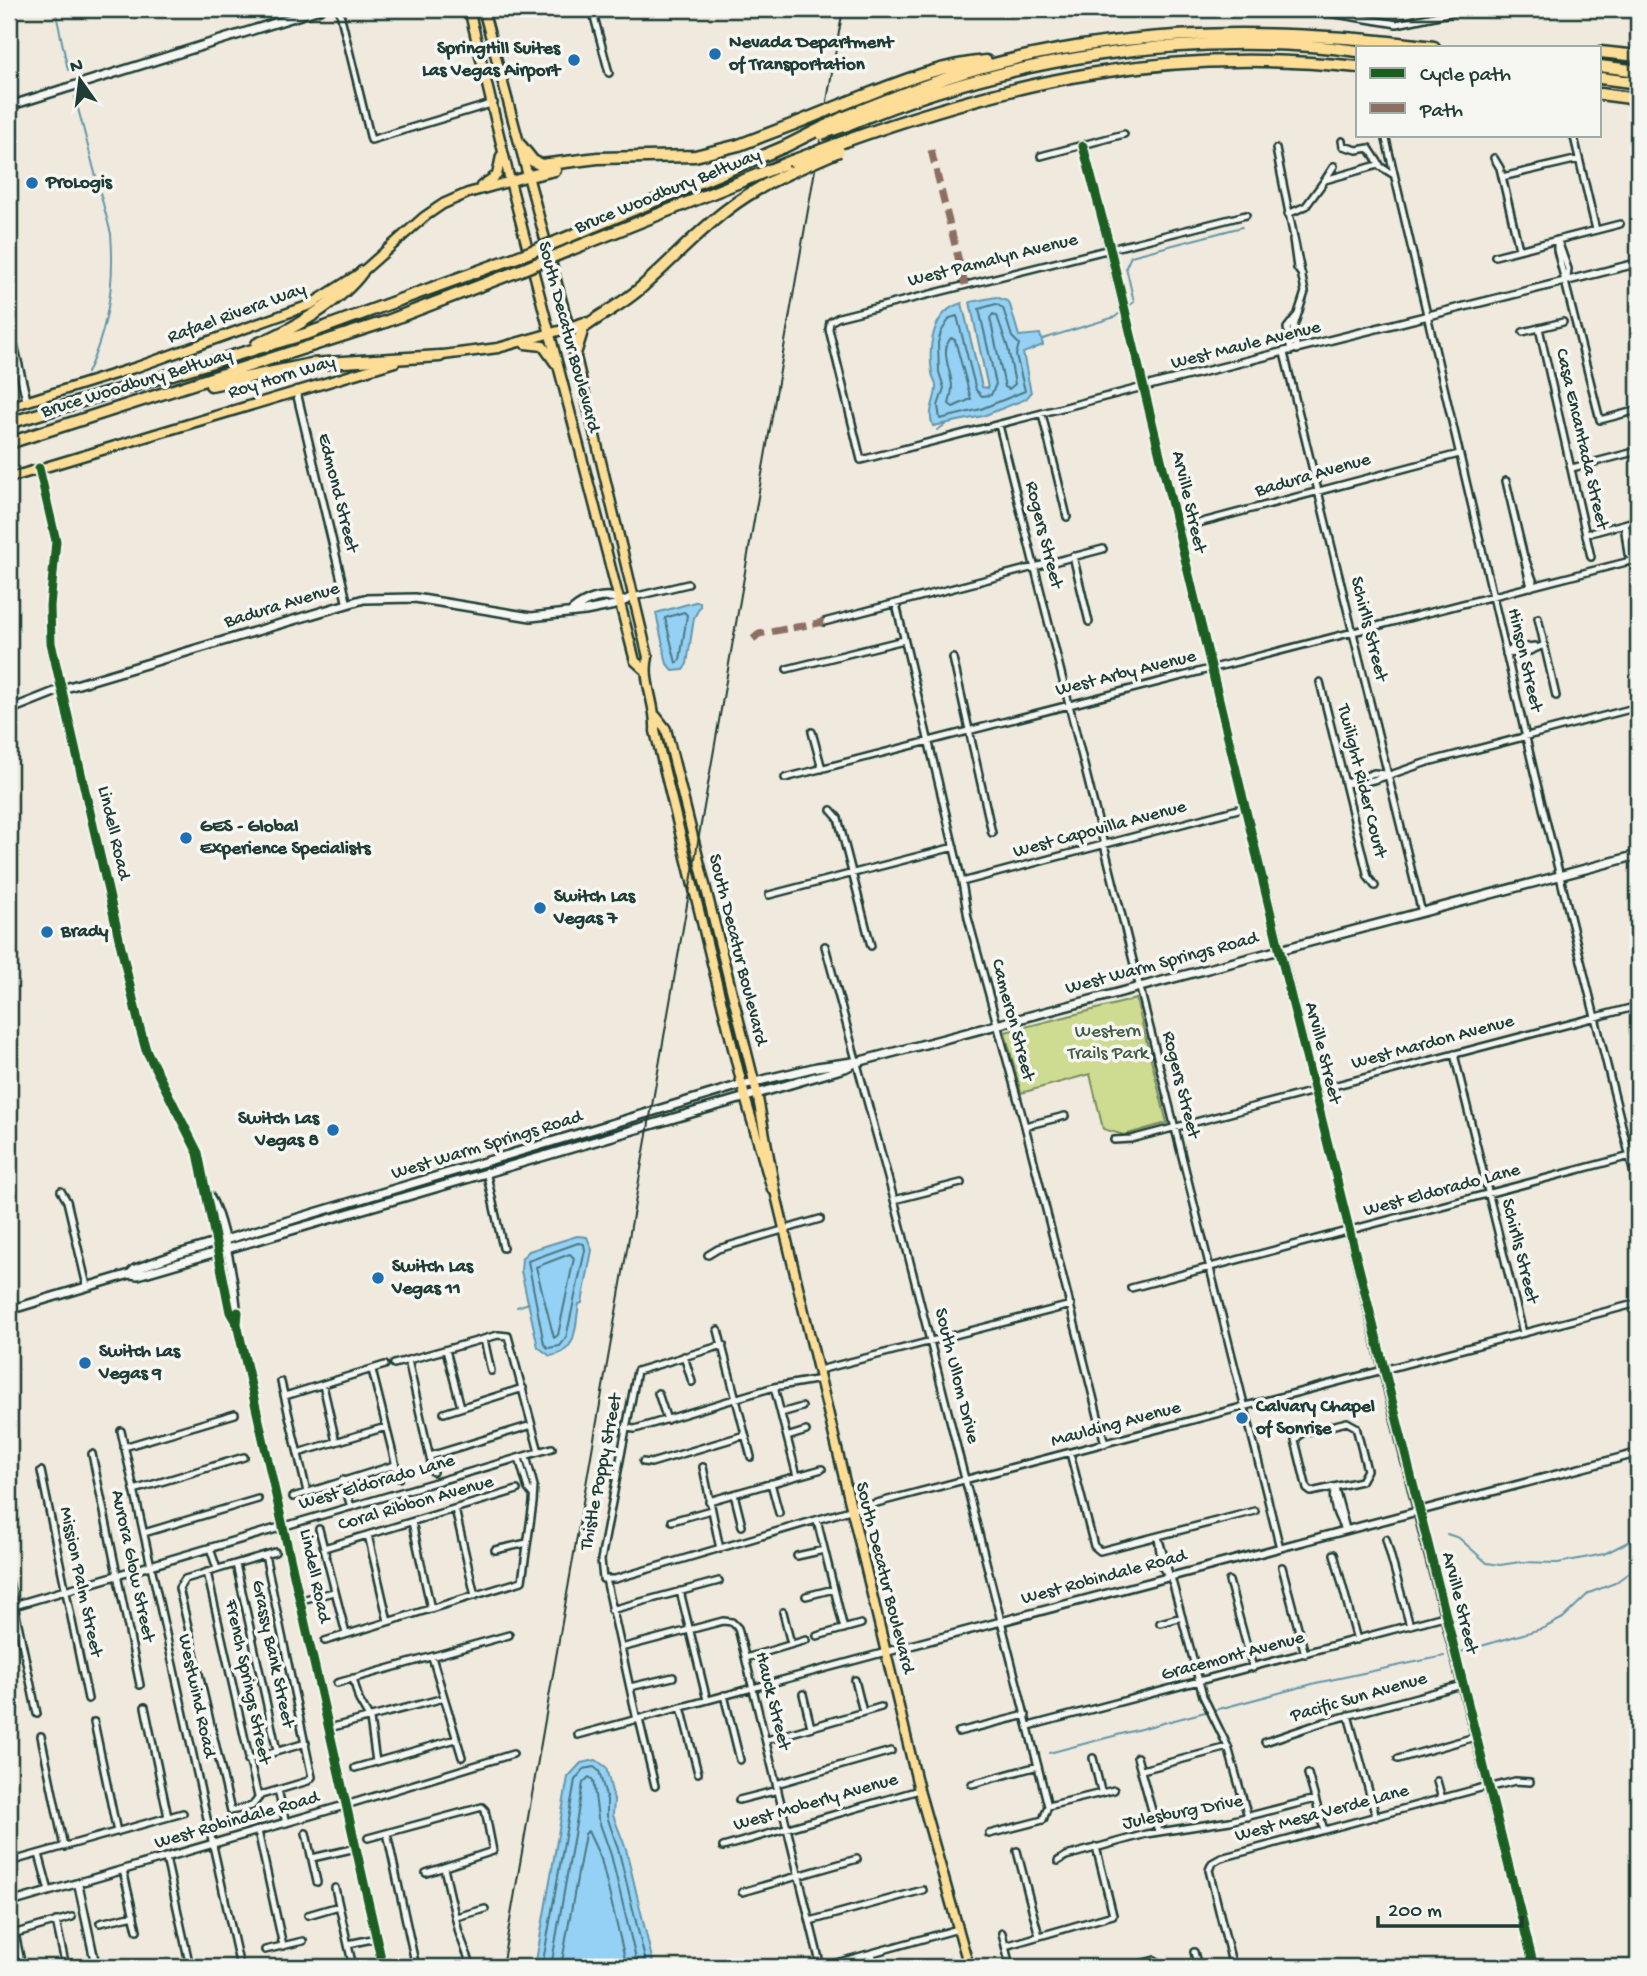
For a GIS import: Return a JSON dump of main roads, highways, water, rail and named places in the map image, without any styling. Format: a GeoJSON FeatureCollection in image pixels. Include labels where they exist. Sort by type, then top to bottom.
{"type":"FeatureCollection","features":[{"type":"Feature","properties":{"kind":"highway"},"geometry":{"type":"LineString","coordinates":[[846,121],[963,73],[1017,59],[1106,42],[1212,33],[1314,34],[1425,46]]}},
{"type":"Feature","properties":{"kind":"highway","name":"Bruce Woodbury Beltway"},"geometry":{"type":"LineString","coordinates":[[9,423],[219,361],[425,293],[561,240],[846,121],[962,85],[1080,58],[1224,45],[1356,51]]}},
{"type":"Feature","properties":{"kind":"highway"},"geometry":{"type":"LineString","coordinates":[[1602,52],[1638,56]]}},
{"type":"Feature","properties":{"kind":"highway"},"geometry":{"type":"LineString","coordinates":[[521,146],[538,165],[695,156],[739,145],[954,64],[1017,59]]}},
{"type":"Feature","properties":{"kind":"highway","name":"Bruce Woodbury Beltway"},"geometry":{"type":"LineString","coordinates":[[9,443],[385,322],[791,167],[891,124],[1015,87],[1115,69],[1254,60],[1356,67]]}},
{"type":"Feature","properties":{"kind":"highway"},"geometry":{"type":"LineString","coordinates":[[1602,66],[1638,71]]}},
{"type":"Feature","properties":{"kind":"highway"},"geometry":{"type":"LineString","coordinates":[[1602,78],[1638,83]]}},
{"type":"Feature","properties":{"kind":"highway"},"geometry":{"type":"LineString","coordinates":[[1602,94],[1638,99]]}},
{"type":"Feature","properties":{"kind":"highway"},"geometry":{"type":"LineString","coordinates":[[529,176],[582,161]]}},
{"type":"Feature","properties":{"kind":"highway"},"geometry":{"type":"LineString","coordinates":[[575,354],[580,331],[645,285],[721,212],[791,167]]}},
{"type":"Feature","properties":{"kind":"highway"},"geometry":{"type":"LineString","coordinates":[[219,361],[265,341],[326,305],[354,283],[362,272]]}},
{"type":"Feature","properties":{"kind":"highway"},"geometry":{"type":"LineString","coordinates":[[569,328],[598,318]]}},
{"type":"Feature","properties":{"kind":"highway"},"geometry":{"type":"LineString","coordinates":[[146,400],[311,364],[440,355]]}},
{"type":"Feature","properties":{"kind":"main road"},"geometry":{"type":"LineString","coordinates":[[9,106],[320,9]]}},
{"type":"Feature","properties":{"kind":"main road","name":"South Decatur Boulevard"},"geometry":{"type":"LineString","coordinates":[[469,9],[494,103],[510,181],[635,661],[645,670]]}},
{"type":"Feature","properties":{"kind":"main road","name":"South Decatur Boulevard"},"geometry":{"type":"LineString","coordinates":[[483,9],[569,328],[648,657],[645,670],[656,716],[655,732],[745,1097],[776,1195]]}},
{"type":"Feature","properties":{"kind":"main road"},"geometry":{"type":"LineString","coordinates":[[468,193],[498,175],[502,142]]}},
{"type":"Feature","properties":{"kind":"main road","name":"Rafael Rivera Way"},"geometry":{"type":"LineString","coordinates":[[9,407],[137,367],[310,304],[362,272],[424,217],[468,193],[529,176]]}},
{"type":"Feature","properties":{"kind":"main road","name":"Roy Horn Way"},"geometry":{"type":"LineString","coordinates":[[9,478],[394,362],[498,348],[569,328]]}},
{"type":"Feature","properties":{"kind":"main road"},"geometry":{"type":"LineString","coordinates":[[498,348],[533,343],[541,345],[550,354],[561,378]]}},
{"type":"Feature","properties":{"kind":"main road","name":"Badura Avenue"},"geometry":{"type":"LineString","coordinates":[[9,710],[62,689],[347,603],[384,597],[415,598],[531,617],[615,605],[621,600],[633,597]]}},
{"type":"Feature","properties":{"kind":"main road","name":"South Decatur Boulevard"},"geometry":{"type":"LineString","coordinates":[[656,716],[666,729],[757,1093],[776,1195],[850,1510],[919,1790],[969,1967]]}},
{"type":"Feature","properties":{"kind":"main road","name":"West Warm Springs Road"},"geometry":{"type":"LineString","coordinates":[[9,1310],[130,1274],[135,1269],[220,1242],[742,1085],[817,1066],[857,1062],[1638,855]]}},
{"type":"Feature","properties":{"kind":"main road","name":"West Warm Springs Road"},"geometry":{"type":"LineString","coordinates":[[130,1274],[138,1276],[222,1252],[486,1171],[845,1068],[857,1062]]}},
{"type":"Feature","properties":{"kind":"water"},"geometry":{"type":"Polygon","coordinates":[[[996,297],[1010,305],[1019,336],[1040,334],[1043,345],[1023,353],[1031,393],[1026,399],[983,416],[933,426],[931,412],[936,387],[931,352],[938,322],[952,307],[962,303],[982,387],[988,388],[970,302],[996,297]]]}},
{"type":"Feature","properties":{"kind":"water"},"geometry":{"type":"Polygon","coordinates":[[[700,602],[700,606],[694,618],[687,664],[683,670],[673,671],[667,664],[656,613],[700,602]]]}},
{"type":"Feature","properties":{"kind":"water"},"geometry":{"type":"Polygon","coordinates":[[[577,1236],[587,1237],[592,1250],[582,1303],[579,1304],[574,1337],[570,1344],[566,1350],[550,1356],[538,1347],[521,1271],[522,1258],[529,1251],[577,1236]]]}},
{"type":"Feature","properties":{"kind":"water"},"geometry":{"type":"Polygon","coordinates":[[[596,1760],[606,1767],[614,1800],[613,1815],[626,1849],[654,1967],[535,1967],[568,1777],[581,1763],[596,1760]]]}},
{"type":"Feature","properties":{"kind":"waterway"},"geometry":{"type":"LineString","coordinates":[[55,9],[68,70]]}},
{"type":"Feature","properties":{"kind":"waterway"},"geometry":{"type":"LineString","coordinates":[[75,97],[111,234],[112,252],[111,288],[105,323],[87,373]]}},
{"type":"Feature","properties":{"kind":"waterway"},"geometry":{"type":"LineString","coordinates":[[1043,339],[1115,317],[1134,302],[1126,267],[1131,256],[1242,227]]}},
{"type":"Feature","properties":{"kind":"waterway"},"geometry":{"type":"LineString","coordinates":[[937,430],[945,425]]}},
{"type":"Feature","properties":{"kind":"waterway"},"geometry":{"type":"LineString","coordinates":[[517,1307],[529,1303]]}},
{"type":"Feature","properties":{"kind":"waterway"},"geometry":{"type":"LineString","coordinates":[[1447,1534],[1459,1538],[1487,1563],[1500,1565],[1520,1562],[1558,1563],[1604,1554],[1638,1537]]}},
{"type":"Feature","properties":{"kind":"waterway"},"geometry":{"type":"LineString","coordinates":[[1457,1653],[1544,1628],[1563,1618],[1589,1593],[1615,1583],[1638,1566]]}},
{"type":"Feature","properties":{"kind":"waterway"},"geometry":{"type":"LineString","coordinates":[[1215,1710],[1316,1683],[1444,1656]]}},
{"type":"Feature","properties":{"kind":"waterway"},"geometry":{"type":"LineString","coordinates":[[1049,1753],[1205,1712]]}},
{"type":"Feature","properties":{"kind":"railway"},"geometry":{"type":"LineString","coordinates":[[502,1967],[843,9]]}},
{"type":"Feature","properties":{"kind":"place","name":"Nevada Department of Transportation"},"geometry":{"type":"Point","coordinates":[715,54]}},
{"type":"Feature","properties":{"kind":"place","name":"SpringHill Suites Las Vegas Airport"},"geometry":{"type":"Point","coordinates":[574,60]}},
{"type":"Feature","properties":{"kind":"place","name":"ProLogis"},"geometry":{"type":"Point","coordinates":[32,183]}},
{"type":"Feature","properties":{"kind":"place","name":"GES - Global Experience Specialists"},"geometry":{"type":"Point","coordinates":[186,838]}},
{"type":"Feature","properties":{"kind":"place","name":"Switch Las Vegas 7"},"geometry":{"type":"Point","coordinates":[540,908]}},
{"type":"Feature","properties":{"kind":"place","name":"Brady"},"geometry":{"type":"Point","coordinates":[47,932]}},
{"type":"Feature","properties":{"kind":"place","name":"Switch Las Vegas 8"},"geometry":{"type":"Point","coordinates":[333,1130]}},
{"type":"Feature","properties":{"kind":"place","name":"Switch Las Vegas 11"},"geometry":{"type":"Point","coordinates":[378,1278]}},
{"type":"Feature","properties":{"kind":"place","name":"Switch Las Vegas 9"},"geometry":{"type":"Point","coordinates":[85,1363]}},
{"type":"Feature","properties":{"kind":"place","name":"Calvary Chapel of Sonrise"},"geometry":{"type":"Point","coordinates":[1242,1418]}},
{"type":"Feature","properties":{"kind":"park label","name":"Western Trails Park"},"geometry":{"type":"Point","coordinates":[1108,1043]}}]}
